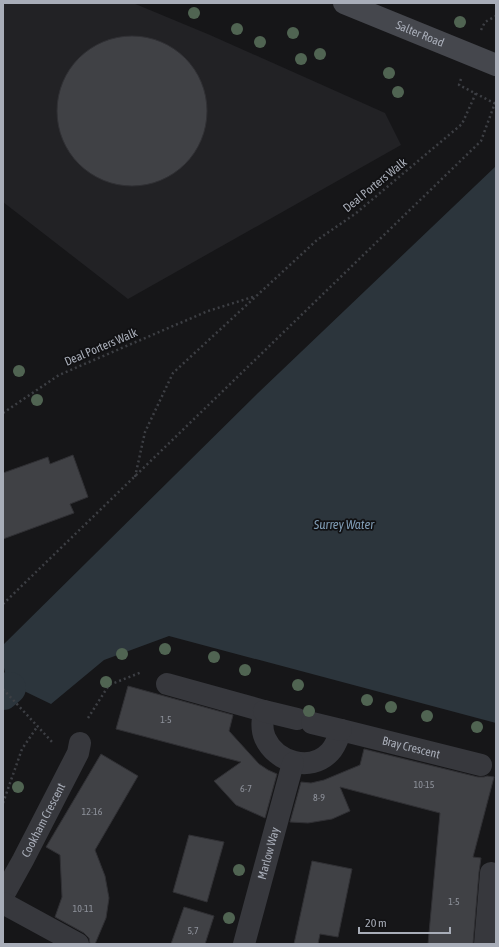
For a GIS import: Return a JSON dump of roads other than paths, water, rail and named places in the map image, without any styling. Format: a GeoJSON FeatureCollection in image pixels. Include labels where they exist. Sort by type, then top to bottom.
{"type":"FeatureCollection","features":[{"type":"Feature","properties":{"kind":"main road","name":"Salter Road"},"geometry":{"type":"LineString","coordinates":[[344,3],[467,64],[496,65]]}},
{"type":"Feature","properties":{"kind":"street","name":"Bray Crescent"},"geometry":{"type":"LineString","coordinates":[[167,684],[264,711],[481,765]]}},
{"type":"Feature","properties":{"kind":"street"},"geometry":{"type":"LineString","coordinates":[[264,711],[262,725],[264,738],[272,749],[293,763],[305,764],[317,760],[329,753],[341,730]]}},
{"type":"Feature","properties":{"kind":"street","name":"Cookham Crescent"},"geometry":{"type":"LineString","coordinates":[[3,896],[78,753],[82,734]]}},
{"type":"Feature","properties":{"kind":"street","name":"Marlow Way"},"geometry":{"type":"LineString","coordinates":[[244,944],[293,763]]}},
{"type":"Feature","properties":{"kind":"street"},"geometry":{"type":"LineString","coordinates":[[485,944],[491,873]]}},
{"type":"Feature","properties":{"kind":"street"},"geometry":{"type":"LineString","coordinates":[[3,903],[78,944]]}},
{"type":"Feature","properties":{"kind":"water","name":"Surrey Water"},"geometry":{"type":"Polygon","coordinates":[[[496,166],[496,723],[169,636],[104,660],[51,704],[24,691],[18,696],[3,679],[3,674],[5,672],[3,664],[3,645],[258,393],[496,166]]]}},
{"type":"Feature","properties":{"kind":"waterway"},"geometry":{"type":"LineString","coordinates":[[3,694],[10,688]]}}]}
